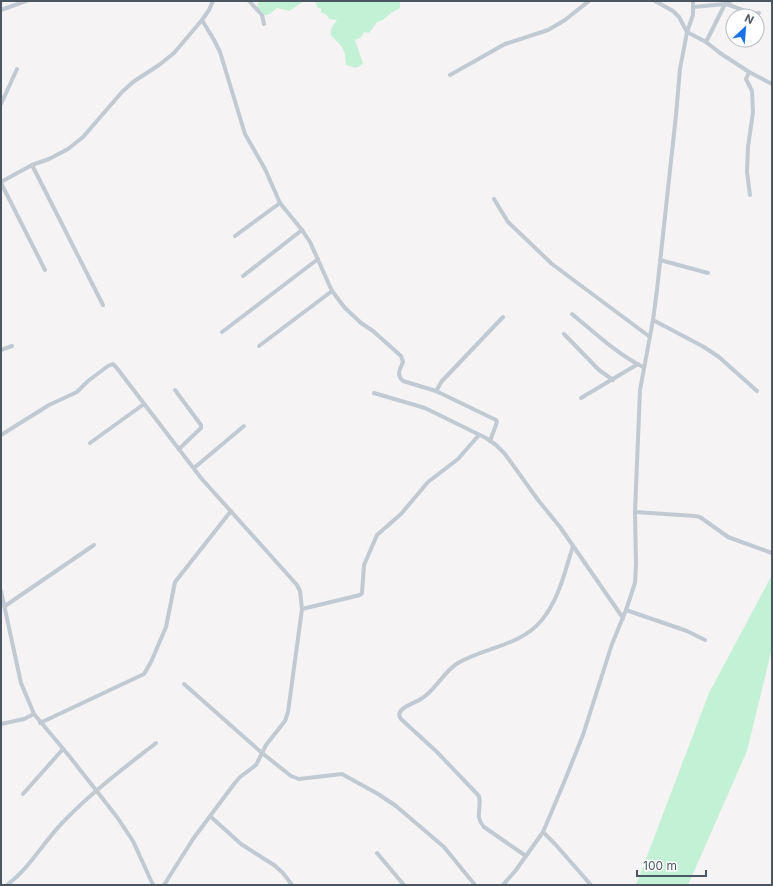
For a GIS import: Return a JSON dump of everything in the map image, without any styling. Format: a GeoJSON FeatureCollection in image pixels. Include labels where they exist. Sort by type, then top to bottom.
{"type":"FeatureCollection","features":[{"type":"Feature","properties":{"kind":"street"},"geometry":{"type":"LineString","coordinates":[[1,10],[26,1]]}},
{"type":"Feature","properties":{"kind":"street"},"geometry":{"type":"LineString","coordinates":[[45,270],[1,183],[32,165],[49,159],[68,149],[83,137],[122,92],[133,82],[174,53],[210,10],[213,1]]}},
{"type":"Feature","properties":{"kind":"street"},"geometry":{"type":"LineString","coordinates":[[249,1],[262,15],[264,24]]}},
{"type":"Feature","properties":{"kind":"street"},"geometry":{"type":"LineString","coordinates":[[450,75],[506,44],[548,30],[570,16],[588,1]]}},
{"type":"Feature","properties":{"kind":"street"},"geometry":{"type":"LineString","coordinates":[[655,1],[674,11],[687,32],[706,42],[720,53],[772,84]]}},
{"type":"Feature","properties":{"kind":"street"},"geometry":{"type":"LineString","coordinates":[[503,885],[543,832],[575,756],[612,644],[635,583],[635,512],[638,411],[643,367],[653,320],[680,69],[687,32],[693,15],[693,1]]}},
{"type":"Feature","properties":{"kind":"street"},"geometry":{"type":"LineString","coordinates":[[706,42],[725,4],[731,1]]}},
{"type":"Feature","properties":{"kind":"street"},"geometry":{"type":"LineString","coordinates":[[694,7],[725,4],[741,8]]}},
{"type":"Feature","properties":{"kind":"street"},"geometry":{"type":"LineString","coordinates":[[202,20],[220,52],[245,134],[265,169],[280,203],[302,230],[313,247],[332,291],[345,308],[401,356],[403,362],[398,374],[399,378],[403,381],[436,391],[496,420],[498,422],[490,441]]}},
{"type":"Feature","properties":{"kind":"street"},"geometry":{"type":"LineString","coordinates":[[1,104],[17,69]]}},
{"type":"Feature","properties":{"kind":"street"},"geometry":{"type":"LineString","coordinates":[[750,72],[746,79],[752,91],[753,112],[748,146],[747,172],[750,195]]}},
{"type":"Feature","properties":{"kind":"street"},"geometry":{"type":"LineString","coordinates":[[32,165],[103,305]]}},
{"type":"Feature","properties":{"kind":"street"},"geometry":{"type":"LineString","coordinates":[[494,199],[508,222],[552,264],[650,337]]}},
{"type":"Feature","properties":{"kind":"street"},"geometry":{"type":"LineString","coordinates":[[235,236],[280,203]]}},
{"type":"Feature","properties":{"kind":"street"},"geometry":{"type":"LineString","coordinates":[[243,276],[302,230]]}},
{"type":"Feature","properties":{"kind":"street"},"geometry":{"type":"LineString","coordinates":[[222,332],[318,259]]}},
{"type":"Feature","properties":{"kind":"street"},"geometry":{"type":"LineString","coordinates":[[660,260],[708,273]]}},
{"type":"Feature","properties":{"kind":"street"},"geometry":{"type":"LineString","coordinates":[[259,346],[332,291]]}},
{"type":"Feature","properties":{"kind":"street"},"geometry":{"type":"LineString","coordinates":[[572,314],[615,350],[643,367]]}},
{"type":"Feature","properties":{"kind":"street"},"geometry":{"type":"LineString","coordinates":[[436,391],[442,381],[503,317]]}},
{"type":"Feature","properties":{"kind":"street"},"geometry":{"type":"LineString","coordinates":[[653,320],[704,347],[719,357],[757,391]]}},
{"type":"Feature","properties":{"kind":"street"},"geometry":{"type":"LineString","coordinates":[[564,334],[599,370],[613,380]]}},
{"type":"Feature","properties":{"kind":"street"},"geometry":{"type":"LineString","coordinates":[[1,350],[12,346]]}},
{"type":"Feature","properties":{"kind":"street"},"geometry":{"type":"LineString","coordinates":[[1,435],[49,405],[77,392],[93,377],[113,364],[194,468],[297,585],[300,591],[302,609],[288,712],[285,721],[270,739],[256,765],[240,777],[193,839],[164,885]]}},
{"type":"Feature","properties":{"kind":"street"},"geometry":{"type":"LineString","coordinates":[[581,398],[638,364]]}},
{"type":"Feature","properties":{"kind":"street"},"geometry":{"type":"LineString","coordinates":[[175,390],[201,425],[201,428],[179,449]]}},
{"type":"Feature","properties":{"kind":"street"},"geometry":{"type":"LineString","coordinates":[[374,394],[426,408],[490,441],[505,454],[573,546],[623,618]]}},
{"type":"Feature","properties":{"kind":"street"},"geometry":{"type":"LineString","coordinates":[[90,443],[144,404]]}},
{"type":"Feature","properties":{"kind":"street"},"geometry":{"type":"LineString","coordinates":[[194,468],[244,426]]}},
{"type":"Feature","properties":{"kind":"street"},"geometry":{"type":"LineString","coordinates":[[302,609],[360,595],[362,593],[364,565],[377,535],[401,514],[428,482],[458,459],[479,435]]}},
{"type":"Feature","properties":{"kind":"street"},"geometry":{"type":"LineString","coordinates":[[40,723],[144,674],[151,662],[166,627],[175,582],[231,511]]}},
{"type":"Feature","properties":{"kind":"street"},"geometry":{"type":"LineString","coordinates":[[635,512],[700,517],[728,537],[772,553]]}},
{"type":"Feature","properties":{"kind":"street"},"geometry":{"type":"LineString","coordinates":[[5,606],[94,545]]}},
{"type":"Feature","properties":{"kind":"street"},"geometry":{"type":"LineString","coordinates":[[526,856],[480,823],[478,818],[480,796],[437,752],[399,717],[399,714],[403,708],[421,699],[428,693],[456,664],[517,640],[533,630],[550,610],[557,596],[573,546]]}},
{"type":"Feature","properties":{"kind":"street"},"geometry":{"type":"LineString","coordinates":[[1,591],[21,683],[34,714],[117,817],[133,841],[153,885]]}},
{"type":"Feature","properties":{"kind":"street"},"geometry":{"type":"LineString","coordinates":[[626,610],[680,628],[705,640]]}},
{"type":"Feature","properties":{"kind":"street"},"geometry":{"type":"LineString","coordinates":[[184,684],[262,753],[291,776],[299,779],[342,774],[348,776],[396,806],[444,847],[475,885]]}},
{"type":"Feature","properties":{"kind":"street"},"geometry":{"type":"LineString","coordinates":[[1,724],[24,719],[34,714]]}},
{"type":"Feature","properties":{"kind":"street"},"geometry":{"type":"LineString","coordinates":[[7,885],[21,872],[63,822],[96,791],[156,743]]}},
{"type":"Feature","properties":{"kind":"street"},"geometry":{"type":"LineString","coordinates":[[23,794],[63,749]]}},
{"type":"Feature","properties":{"kind":"street"},"geometry":{"type":"LineString","coordinates":[[210,816],[240,844],[283,873],[292,885]]}},
{"type":"Feature","properties":{"kind":"street"},"geometry":{"type":"LineString","coordinates":[[543,832],[591,885]]}},
{"type":"Feature","properties":{"kind":"street"},"geometry":{"type":"LineString","coordinates":[[377,853],[404,885]]}},
{"type":"Feature","properties":{"kind":"green space"},"geometry":{"type":"Polygon","coordinates":[[[260,1],[304,1],[289,11],[277,8],[267,15],[262,15],[257,8],[260,1]]]}},
{"type":"Feature","properties":{"kind":"green space"},"geometry":{"type":"Polygon","coordinates":[[[313,1],[400,1],[400,8],[377,22],[369,33],[364,32],[361,38],[355,40],[363,63],[359,67],[355,67],[346,65],[344,51],[331,34],[331,30],[337,20],[329,19],[327,15],[321,12],[321,9],[317,7],[316,3],[313,1]]]}},
{"type":"Feature","properties":{"kind":"green space"},"geometry":{"type":"Polygon","coordinates":[[[772,575],[772,648],[747,751],[688,885],[636,885],[709,693],[772,575]]]}}]}
